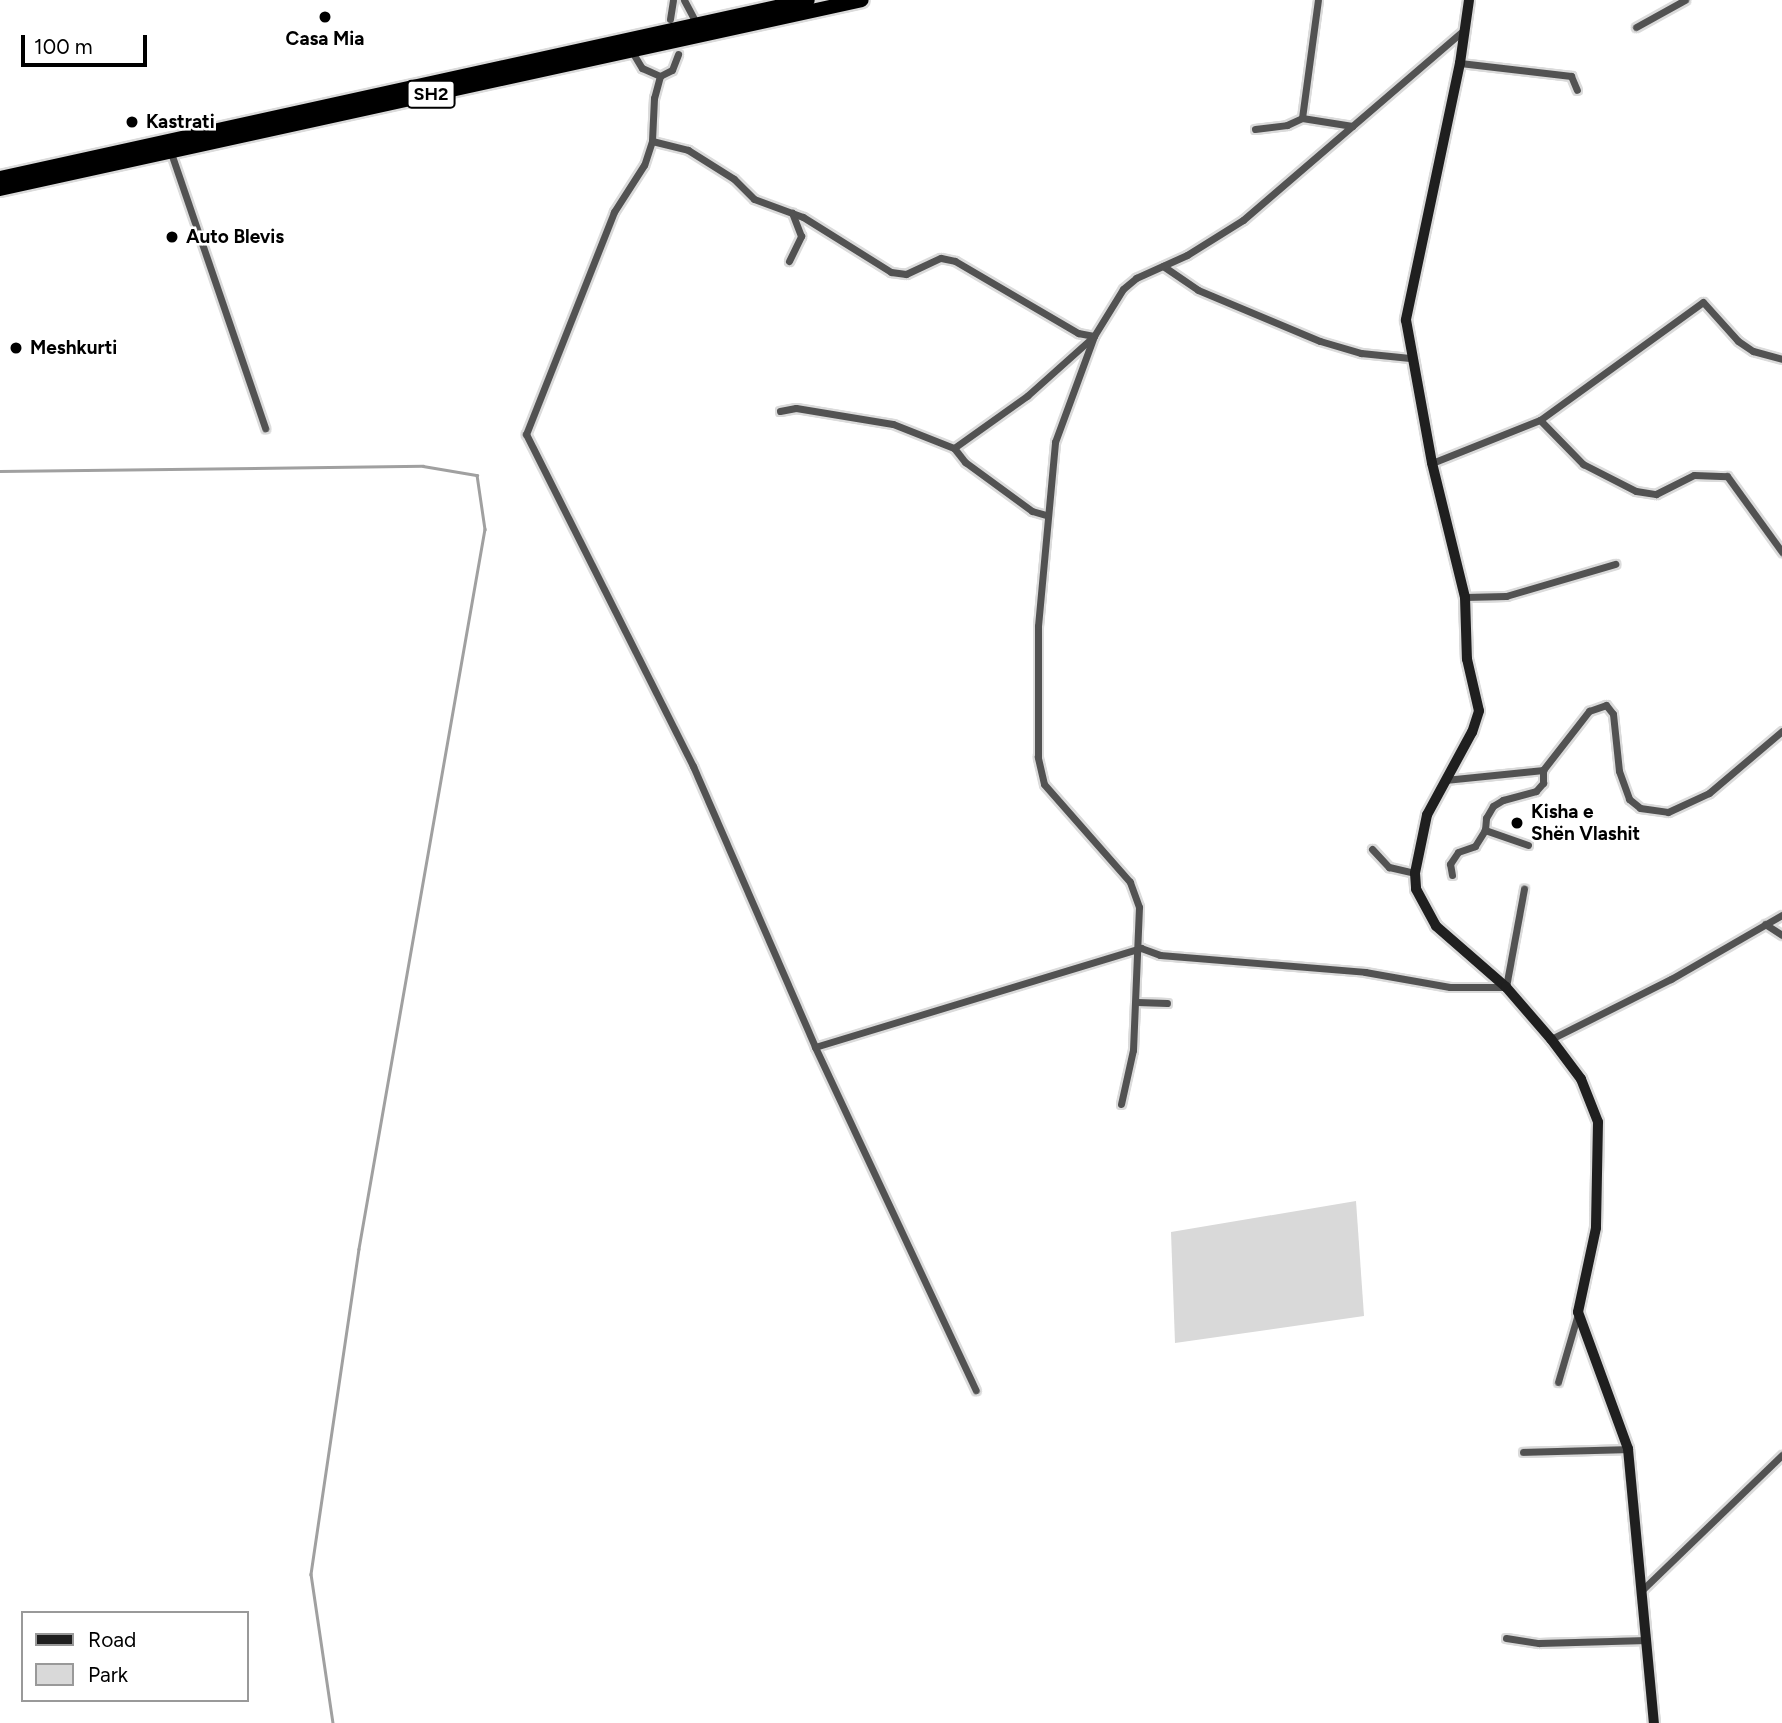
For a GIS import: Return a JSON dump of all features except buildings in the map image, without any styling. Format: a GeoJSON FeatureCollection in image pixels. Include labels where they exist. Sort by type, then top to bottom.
{"type":"FeatureCollection","features":[{"type":"Feature","properties":{"kind":"highway","name":"SH2"},"geometry":{"type":"LineString","coordinates":[[0,178],[808,0]]}},
{"type":"Feature","properties":{"kind":"highway","name":"SH2"},"geometry":{"type":"LineString","coordinates":[[0,189],[862,0]]}},
{"type":"Feature","properties":{"kind":"street"},"geometry":{"type":"LineString","coordinates":[[670,19],[673,0]]}},
{"type":"Feature","properties":{"kind":"street"},"geometry":{"type":"LineString","coordinates":[[1303,118],[1318,0]]}},
{"type":"Feature","properties":{"kind":"street"},"geometry":{"type":"LineString","coordinates":[[1469,0],[1460,63],[1409,289],[1406,320],[1410,358],[1432,463],[1465,597],[1467,659],[1479,710],[1472,733],[1443,780],[1427,815],[1415,873],[1422,907],[1436,926],[1506,987],[1551,1039],[1581,1079],[1598,1122],[1596,1228],[1578,1312],[1558,1382]]}},
{"type":"Feature","properties":{"kind":"street"},"geometry":{"type":"LineString","coordinates":[[1636,27],[1685,0]]}},
{"type":"Feature","properties":{"kind":"street"},"geometry":{"type":"LineString","coordinates":[[688,2],[697,24]]}},
{"type":"Feature","properties":{"kind":"street"},"geometry":{"type":"LineString","coordinates":[[1121,1104],[1133,1050],[1137,1002],[1133,970],[1141,948],[1139,907],[1130,882],[1054,797],[1040,772],[1038,626],[1046,515],[1055,442],[1094,336],[1123,289],[1136,278],[1163,267],[1243,220],[1463,31]]}},
{"type":"Feature","properties":{"kind":"street"},"geometry":{"type":"LineString","coordinates":[[631,50],[642,68],[660,76]]}},
{"type":"Feature","properties":{"kind":"street"},"geometry":{"type":"LineString","coordinates":[[660,76],[672,70],[678,54]]}},
{"type":"Feature","properties":{"kind":"street"},"geometry":{"type":"LineString","coordinates":[[1460,63],[1571,76],[1577,90]]}},
{"type":"Feature","properties":{"kind":"street"},"geometry":{"type":"LineString","coordinates":[[660,76],[652,112],[652,142],[644,165],[614,212],[526,434],[693,766],[815,1047],[976,1390]]}},
{"type":"Feature","properties":{"kind":"street"},"geometry":{"type":"LineString","coordinates":[[1255,129],[1287,125],[1303,118],[1352,126]]}},
{"type":"Feature","properties":{"kind":"street"},"geometry":{"type":"LineString","coordinates":[[652,142],[688,150],[734,179],[754,199],[792,214],[891,272],[906,274],[941,258],[955,261],[1078,333],[1094,336]]}},
{"type":"Feature","properties":{"kind":"street"},"geometry":{"type":"LineString","coordinates":[[171,153],[265,428]]}},
{"type":"Feature","properties":{"kind":"street"},"geometry":{"type":"LineString","coordinates":[[789,261],[801,236],[792,214]]}},
{"type":"Feature","properties":{"kind":"street"},"geometry":{"type":"LineString","coordinates":[[1163,267],[1198,290],[1320,341],[1361,353],[1410,358]]}},
{"type":"Feature","properties":{"kind":"street"},"geometry":{"type":"LineString","coordinates":[[1432,463],[1540,420],[1703,302],[1738,341],[1753,351],[1782,359]]}},
{"type":"Feature","properties":{"kind":"street"},"geometry":{"type":"LineString","coordinates":[[954,448],[1027,396],[1094,336]]}},
{"type":"Feature","properties":{"kind":"street"},"geometry":{"type":"LineString","coordinates":[[780,411],[796,408],[893,424],[954,448],[965,462],[1021,503],[1046,515]]}},
{"type":"Feature","properties":{"kind":"street"},"geometry":{"type":"LineString","coordinates":[[1540,420],[1583,464],[1636,491],[1656,494],[1694,475],[1727,476],[1782,552]]}},
{"type":"Feature","properties":{"kind":"street"},"geometry":{"type":"LineString","coordinates":[[1465,597],[1506,596],[1615,564]]}},
{"type":"Feature","properties":{"kind":"street"},"geometry":{"type":"LineString","coordinates":[[1452,876],[1450,864],[1458,852],[1475,846],[1485,830],[1493,806],[1536,791],[1543,783],[1543,770],[1589,711],[1606,705],[1613,714],[1619,771],[1629,799],[1640,808],[1668,813],[1709,793],[1782,731]]}},
{"type":"Feature","properties":{"kind":"street"},"geometry":{"type":"LineString","coordinates":[[1443,780],[1543,770]]}},
{"type":"Feature","properties":{"kind":"street"},"geometry":{"type":"LineString","coordinates":[[1485,830],[1528,845]]}},
{"type":"Feature","properties":{"kind":"street"},"geometry":{"type":"LineString","coordinates":[[1372,849],[1389,867],[1415,873]]}},
{"type":"Feature","properties":{"kind":"street"},"geometry":{"type":"LineString","coordinates":[[1506,987],[1524,889]]}},
{"type":"Feature","properties":{"kind":"street"},"geometry":{"type":"LineString","coordinates":[[1551,1039],[1671,979],[1782,915]]}},
{"type":"Feature","properties":{"kind":"street"},"geometry":{"type":"LineString","coordinates":[[1765,924],[1782,935]]}},
{"type":"Feature","properties":{"kind":"street"},"geometry":{"type":"LineString","coordinates":[[815,1047],[1141,948],[1160,955],[1366,972],[1450,987],[1506,987]]}},
{"type":"Feature","properties":{"kind":"street"},"geometry":{"type":"LineString","coordinates":[[1137,1002],[1167,1003]]}},
{"type":"Feature","properties":{"kind":"street"},"geometry":{"type":"LineString","coordinates":[[1578,1312],[1628,1449],[1654,1723]]}},
{"type":"Feature","properties":{"kind":"street"},"geometry":{"type":"LineString","coordinates":[[1523,1452],[1628,1449]]}},
{"type":"Feature","properties":{"kind":"street"},"geometry":{"type":"LineString","coordinates":[[1642,1591],[1782,1455]]}},
{"type":"Feature","properties":{"kind":"street"},"geometry":{"type":"LineString","coordinates":[[1506,1638],[1539,1643],[1647,1640]]}},
{"type":"Feature","properties":{"kind":"green space"},"geometry":{"type":"Polygon","coordinates":[[[1356,1201],[1364,1316],[1175,1343],[1171,1232],[1356,1201]]]}},
{"type":"Feature","properties":{"kind":"waterway"},"geometry":{"type":"LineString","coordinates":[[0,471],[423,466],[477,475],[485,529],[359,1249],[311,1574],[333,1723]]}},
{"type":"Feature","properties":{"kind":"place","name":"Casa Mia"},"geometry":{"type":"Point","coordinates":[325,17]}},
{"type":"Feature","properties":{"kind":"place","name":"Kastrati"},"geometry":{"type":"Point","coordinates":[132,122]}},
{"type":"Feature","properties":{"kind":"place","name":"Auto Blevis"},"geometry":{"type":"Point","coordinates":[172,237]}},
{"type":"Feature","properties":{"kind":"place","name":"Meshkurti"},"geometry":{"type":"Point","coordinates":[16,348]}},
{"type":"Feature","properties":{"kind":"place","name":"Kisha e Shën Vlashit"},"geometry":{"type":"Point","coordinates":[1517,823]}}]}
